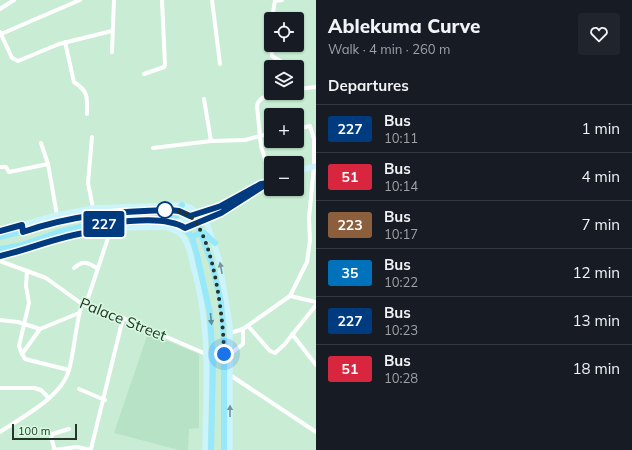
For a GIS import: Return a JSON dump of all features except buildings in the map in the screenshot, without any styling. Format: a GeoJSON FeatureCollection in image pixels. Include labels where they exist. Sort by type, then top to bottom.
{"type":"FeatureCollection","features":[{"type":"Feature","properties":{"kind":"main road"},"geometry":{"type":"LineString","coordinates":[[0,249],[60,232],[158,221],[172,218],[180,208]]}},
{"type":"Feature","properties":{"kind":"main road"},"geometry":{"type":"LineString","coordinates":[[0,237],[23,229],[63,219],[102,213],[180,208],[190,216],[202,232],[226,318],[224,450]]}},
{"type":"Feature","properties":{"kind":"main road"},"geometry":{"type":"LineString","coordinates":[[158,221],[176,223],[185,228],[192,237],[205,300],[213,358],[210,450]]}},
{"type":"Feature","properties":{"kind":"main road"},"geometry":{"type":"LineString","coordinates":[[202,232],[207,234],[215,243]]}},
{"type":"Feature","properties":{"kind":"main road"},"geometry":{"type":"LineString","coordinates":[[192,237],[202,232]]}},
{"type":"Feature","properties":{"kind":"street"},"geometry":{"type":"LineString","coordinates":[[0,9],[14,0]]}},
{"type":"Feature","properties":{"kind":"street"},"geometry":{"type":"LineString","coordinates":[[80,0],[1,33],[12,58],[15,61],[65,42],[112,31]]}},
{"type":"Feature","properties":{"kind":"street"},"geometry":{"type":"LineString","coordinates":[[112,52],[114,0]]}},
{"type":"Feature","properties":{"kind":"street"},"geometry":{"type":"LineString","coordinates":[[144,74],[164,67],[165,65],[162,0]]}},
{"type":"Feature","properties":{"kind":"street"},"geometry":{"type":"LineString","coordinates":[[212,0],[220,64]]}},
{"type":"Feature","properties":{"kind":"street"},"geometry":{"type":"LineString","coordinates":[[273,12],[275,1],[282,0]]}},
{"type":"Feature","properties":{"kind":"street"},"geometry":{"type":"LineString","coordinates":[[65,42],[74,82],[85,90],[87,98],[87,114]]}},
{"type":"Feature","properties":{"kind":"street"},"geometry":{"type":"LineString","coordinates":[[272,52],[272,56],[279,60]]}},
{"type":"Feature","properties":{"kind":"street"},"geometry":{"type":"LineString","coordinates":[[304,89],[316,88]]}},
{"type":"Feature","properties":{"kind":"street"},"geometry":{"type":"LineString","coordinates":[[264,98],[258,102],[257,115],[264,156]]}},
{"type":"Feature","properties":{"kind":"street"},"geometry":{"type":"LineString","coordinates":[[204,99],[211,141]]}},
{"type":"Feature","properties":{"kind":"street"},"geometry":{"type":"LineString","coordinates":[[230,333],[243,330],[290,296],[307,262],[310,245],[308,218],[311,207],[315,166],[312,129],[308,126],[304,127]]}},
{"type":"Feature","properties":{"kind":"street"},"geometry":{"type":"LineString","coordinates":[[153,148],[211,141],[245,140],[264,135]]}},
{"type":"Feature","properties":{"kind":"street"},"geometry":{"type":"LineString","coordinates":[[92,137],[88,184],[93,208]]}},
{"type":"Feature","properties":{"kind":"street"},"geometry":{"type":"LineString","coordinates":[[41,144],[48,164],[57,215]]}},
{"type":"Feature","properties":{"kind":"street"},"geometry":{"type":"LineString","coordinates":[[0,168],[6,167],[9,172],[48,164]]}},
{"type":"Feature","properties":{"kind":"street"},"geometry":{"type":"LineString","coordinates":[[304,169],[315,166]]}},
{"type":"Feature","properties":{"kind":"street"},"geometry":{"type":"LineString","coordinates":[[176,223],[190,216],[221,206],[264,183]]}},
{"type":"Feature","properties":{"kind":"street"},"geometry":{"type":"LineString","coordinates":[[185,228],[221,213],[264,185]]}},
{"type":"Feature","properties":{"kind":"street"},"geometry":{"type":"LineString","coordinates":[[0,231],[23,229],[57,215],[93,208],[190,207],[199,213],[206,220],[215,243],[226,318],[230,333],[230,450]]}},
{"type":"Feature","properties":{"kind":"street"},"geometry":{"type":"LineString","coordinates":[[311,207],[316,207]]}},
{"type":"Feature","properties":{"kind":"street"},"geometry":{"type":"LineString","coordinates":[[0,256],[25,250],[90,228],[112,229],[165,227],[177,230],[184,237],[205,300],[205,450]]}},
{"type":"Feature","properties":{"kind":"street"},"geometry":{"type":"LineString","coordinates":[[0,432],[49,398],[60,388],[69,370],[79,314],[112,229]]}},
{"type":"Feature","properties":{"kind":"street","name":"Palace Street"},"geometry":{"type":"LineString","coordinates":[[0,261],[46,278],[84,304],[123,318],[206,354]]}},
{"type":"Feature","properties":{"kind":"street"},"geometry":{"type":"LineString","coordinates":[[74,268],[80,262],[84,262],[97,268]]}},
{"type":"Feature","properties":{"kind":"street"},"geometry":{"type":"LineString","coordinates":[[27,271],[26,286],[29,303],[19,346],[22,354],[25,359],[69,370]]}},
{"type":"Feature","properties":{"kind":"street"},"geometry":{"type":"LineString","coordinates":[[248,326],[272,353],[279,351],[316,304],[290,296]]}},
{"type":"Feature","properties":{"kind":"street"},"geometry":{"type":"LineString","coordinates":[[22,354],[40,329],[79,314]]}},
{"type":"Feature","properties":{"kind":"street"},"geometry":{"type":"LineString","coordinates":[[69,429],[52,434],[55,450],[77,447],[91,450],[105,400],[108,377],[118,347],[123,318]]}},
{"type":"Feature","properties":{"kind":"street"},"geometry":{"type":"LineString","coordinates":[[0,320],[24,324],[40,329]]}},
{"type":"Feature","properties":{"kind":"street"},"geometry":{"type":"LineString","coordinates":[[230,354],[242,344],[243,330]]}},
{"type":"Feature","properties":{"kind":"street"},"geometry":{"type":"LineString","coordinates":[[292,334],[316,365]]}},
{"type":"Feature","properties":{"kind":"street"},"geometry":{"type":"LineString","coordinates":[[230,375],[316,432]]}},
{"type":"Feature","properties":{"kind":"street"},"geometry":{"type":"LineString","coordinates":[[0,388],[34,388],[41,390],[49,398]]}},
{"type":"Feature","properties":{"kind":"street"},"geometry":{"type":"LineString","coordinates":[[79,389],[105,400]]}},
{"type":"Feature","properties":{"kind":"shaded area"},"geometry":{"type":"Polygon","coordinates":[[[148,333],[199,354],[199,428],[189,429],[188,450],[179,450],[114,433],[148,333]]]}},
{"type":"Feature","properties":{"kind":"bus line","name":"227"},"geometry":{"type":"LineString","coordinates":[[0,231],[22,225],[23,232],[63,219],[102,213],[170,210],[179,211],[190,216],[221,206],[261,184],[268,183],[221,213],[185,228],[176,223],[158,221],[119,222],[89,225],[90,232],[77,234],[0,256]]}},
{"type":"Feature","properties":{"kind":"route"},"geometry":{"type":"LineString","coordinates":[[165,210],[179,211],[190,216],[202,232],[221,302],[224,354]]}}]}
